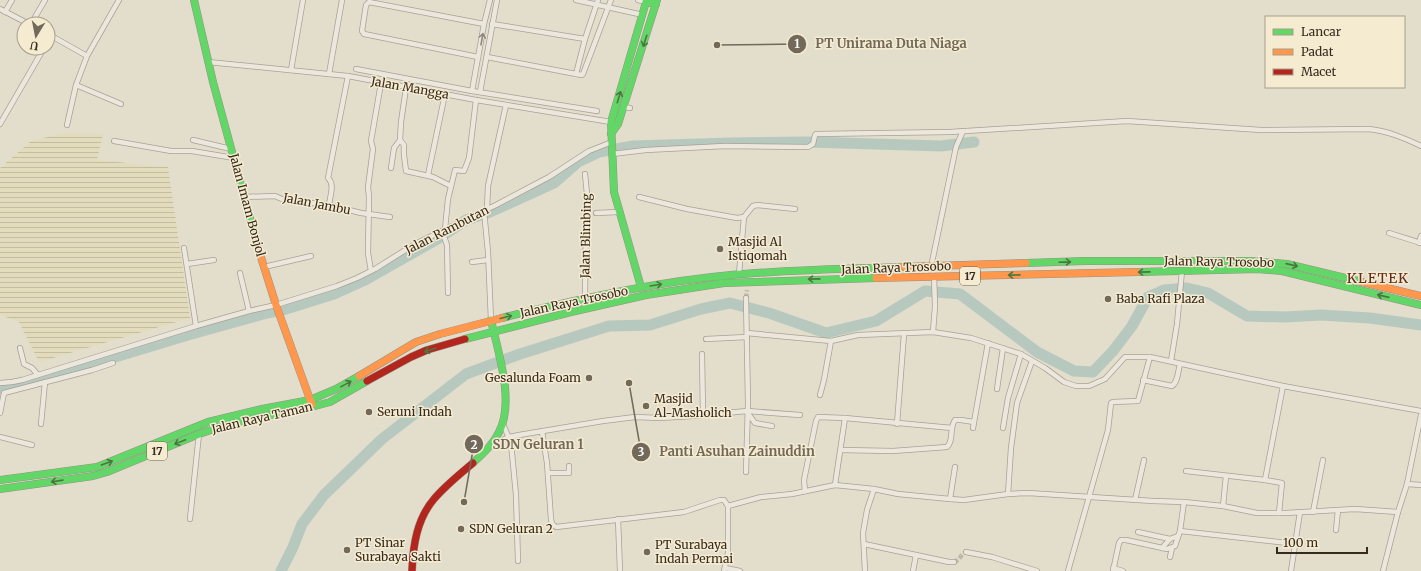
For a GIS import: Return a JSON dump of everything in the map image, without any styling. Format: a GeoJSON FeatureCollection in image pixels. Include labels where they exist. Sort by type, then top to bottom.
{"type":"FeatureCollection","features":[{"type":"Feature","properties":{"kind":"main road","name":"Jalan Imam Bonjol"},"geometry":{"type":"LineString","coordinates":[[194,0],[208,62],[264,267],[311,403]]}},
{"type":"Feature","properties":{"kind":"main road"},"geometry":{"type":"LineString","coordinates":[[612,134],[627,107],[657,2],[646,2],[611,122],[614,192],[641,287]]}},
{"type":"Feature","properties":{"kind":"main road"},"geometry":{"type":"LineString","coordinates":[[643,15],[652,17]]}},
{"type":"Feature","properties":{"kind":"main road","name":"Jalan Raya Trosobo"},"geometry":{"type":"LineString","coordinates":[[491,320],[585,298],[641,287],[699,278],[739,274],[1085,261],[1215,260],[1275,262],[1421,296]]}},
{"type":"Feature","properties":{"kind":"main road"},"geometry":{"type":"LineString","coordinates":[[1085,261],[1088,270],[1086,274]]}},
{"type":"Feature","properties":{"kind":"main road"},"geometry":{"type":"LineString","coordinates":[[1095,261],[1094,270],[1096,273]]}},
{"type":"Feature","properties":{"kind":"main road","name":"Jalan Raya Trosobo"},"geometry":{"type":"LineString","coordinates":[[493,332],[646,295],[710,285],[747,282],[934,280],[1096,273],[1181,275],[1257,269],[1282,271],[1421,305]]}},
{"type":"Feature","properties":{"kind":"main road"},"geometry":{"type":"LineString","coordinates":[[412,571],[415,542],[423,517],[435,499],[490,446],[503,424],[505,405],[502,370],[491,320]]}},
{"type":"Feature","properties":{"kind":"main road","name":"Jalan Raya Taman"},"geometry":{"type":"LineString","coordinates":[[0,489],[71,480],[100,474],[120,468],[199,434],[311,403],[416,342],[491,320]]}},
{"type":"Feature","properties":{"kind":"main road","name":"Jalan Raya Taman"},"geometry":{"type":"LineString","coordinates":[[0,480],[97,467],[208,422],[311,403],[330,402],[410,357],[467,338],[493,332]]}},
{"type":"Feature","properties":{"kind":"street"},"geometry":{"type":"LineString","coordinates":[[12,0],[2,10],[16,17]]}},
{"type":"Feature","properties":{"kind":"street"},"geometry":{"type":"LineString","coordinates":[[35,16],[45,0]]}},
{"type":"Feature","properties":{"kind":"street"},"geometry":{"type":"LineString","coordinates":[[67,126],[76,85],[87,56],[119,0]]}},
{"type":"Feature","properties":{"kind":"street"},"geometry":{"type":"LineString","coordinates":[[291,70],[303,0]]}},
{"type":"Feature","properties":{"kind":"street"},"geometry":{"type":"LineString","coordinates":[[329,74],[342,0]]}},
{"type":"Feature","properties":{"kind":"street"},"geometry":{"type":"LineString","coordinates":[[472,91],[484,24],[490,0]]}},
{"type":"Feature","properties":{"kind":"street"},"geometry":{"type":"LineString","coordinates":[[480,92],[496,0]]}},
{"type":"Feature","properties":{"kind":"street"},"geometry":{"type":"LineString","coordinates":[[576,0],[597,2],[643,15]]}},
{"type":"Feature","properties":{"kind":"street"},"geometry":{"type":"LineString","coordinates":[[487,57],[582,75],[584,74],[611,0]]}},
{"type":"Feature","properties":{"kind":"street"},"geometry":{"type":"LineString","coordinates":[[638,0],[646,2]]}},
{"type":"Feature","properties":{"kind":"street"},"geometry":{"type":"LineString","coordinates":[[478,57],[364,34],[362,31],[366,5],[369,2],[484,24]]}},
{"type":"Feature","properties":{"kind":"street"},"geometry":{"type":"LineString","coordinates":[[576,74],[597,2]]}},
{"type":"Feature","properties":{"kind":"street"},"geometry":{"type":"LineString","coordinates":[[492,24],[585,39]]}},
{"type":"Feature","properties":{"kind":"street"},"geometry":{"type":"LineString","coordinates":[[56,39],[87,56]]}},
{"type":"Feature","properties":{"kind":"street"},"geometry":{"type":"LineString","coordinates":[[0,124],[39,56]]}},
{"type":"Feature","properties":{"kind":"street","name":"Jalan Mangga"},"geometry":{"type":"LineString","coordinates":[[208,62],[348,76],[406,88],[611,122]]}},
{"type":"Feature","properties":{"kind":"street"},"geometry":{"type":"LineString","coordinates":[[356,69],[472,91],[597,111]]}},
{"type":"Feature","properties":{"kind":"street"},"geometry":{"type":"LineString","coordinates":[[329,205],[332,182],[328,178],[348,76]]}},
{"type":"Feature","properties":{"kind":"street"},"geometry":{"type":"LineString","coordinates":[[371,271],[368,253],[369,197],[367,190],[373,149],[371,141],[381,83]]}},
{"type":"Feature","properties":{"kind":"street"},"geometry":{"type":"LineString","coordinates":[[76,85],[121,104]]}},
{"type":"Feature","properties":{"kind":"street"},"geometry":{"type":"LineString","coordinates":[[391,168],[394,148],[400,140],[406,88]]}},
{"type":"Feature","properties":{"kind":"street"},"geometry":{"type":"LineString","coordinates":[[428,175],[445,94]]}},
{"type":"Feature","properties":{"kind":"street"},"geometry":{"type":"LineString","coordinates":[[448,293],[447,245],[444,233],[448,199],[455,170],[464,171],[469,158],[476,100]]}},
{"type":"Feature","properties":{"kind":"street"},"geometry":{"type":"LineString","coordinates":[[491,320],[485,212],[488,186],[506,105]]}},
{"type":"Feature","properties":{"kind":"street"},"geometry":{"type":"LineString","coordinates":[[931,267],[956,147],[963,131],[1127,121],[1261,130],[1381,130],[1421,146]]}},
{"type":"Feature","properties":{"kind":"street","name":"Jalan Rambutan"},"geometry":{"type":"LineString","coordinates":[[71,370],[196,326],[250,311],[278,310],[337,286],[371,271],[415,244],[444,233],[485,212],[549,177],[589,151],[726,146],[808,147],[813,144],[816,134],[963,131]]}},
{"type":"Feature","properties":{"kind":"street"},"geometry":{"type":"LineString","coordinates":[[193,140],[231,149]]}},
{"type":"Feature","properties":{"kind":"street"},"geometry":{"type":"LineString","coordinates":[[400,140],[404,145],[403,154],[406,161],[406,171],[428,175],[452,186]]}},
{"type":"Feature","properties":{"kind":"street"},"geometry":{"type":"LineString","coordinates":[[114,141],[171,151],[192,151],[234,158]]}},
{"type":"Feature","properties":{"kind":"street","name":"Jalan Blimbing"},"geometry":{"type":"LineString","coordinates":[[585,174],[588,204],[586,216],[585,298]]}},
{"type":"Feature","properties":{"kind":"street","name":"Jalan Jambu"},"geometry":{"type":"LineString","coordinates":[[244,197],[275,196],[284,200],[329,205],[368,214],[390,217]]}},
{"type":"Feature","properties":{"kind":"street"},"geometry":{"type":"LineString","coordinates":[[639,197],[687,209],[736,218],[744,217]]}},
{"type":"Feature","properties":{"kind":"street"},"geometry":{"type":"LineString","coordinates":[[739,274],[744,217],[753,206],[757,205],[795,209]]}},
{"type":"Feature","properties":{"kind":"street"},"geometry":{"type":"LineString","coordinates":[[596,212],[619,212]]}},
{"type":"Feature","properties":{"kind":"street"},"geometry":{"type":"LineString","coordinates":[[1389,233],[1420,243],[1421,236]]}},
{"type":"Feature","properties":{"kind":"street"},"geometry":{"type":"LineString","coordinates":[[184,248],[196,326]]}},
{"type":"Feature","properties":{"kind":"street"},"geometry":{"type":"LineString","coordinates":[[264,267],[311,256]]}},
{"type":"Feature","properties":{"kind":"street"},"geometry":{"type":"LineString","coordinates":[[187,264],[214,260]]}},
{"type":"Feature","properties":{"kind":"street"},"geometry":{"type":"LineString","coordinates":[[472,262],[488,260]]}},
{"type":"Feature","properties":{"kind":"street"},"geometry":{"type":"LineString","coordinates":[[240,273],[250,311]]}},
{"type":"Feature","properties":{"kind":"street"},"geometry":{"type":"LineString","coordinates":[[1171,361],[1181,275]]}},
{"type":"Feature","properties":{"kind":"street"},"geometry":{"type":"LineString","coordinates":[[933,332],[934,280]]}},
{"type":"Feature","properties":{"kind":"street"},"geometry":{"type":"LineString","coordinates":[[747,282],[747,290]]}},
{"type":"Feature","properties":{"kind":"street"},"geometry":{"type":"LineString","coordinates":[[746,298],[748,335],[746,472]]}},
{"type":"Feature","properties":{"kind":"street"},"geometry":{"type":"LineString","coordinates":[[706,339],[748,335],[828,340],[858,335],[933,332],[971,338],[1021,354],[1045,368],[1064,382],[1076,386],[1089,386],[1105,379],[1125,357],[1150,357],[1283,386],[1421,411]]}},
{"type":"Feature","properties":{"kind":"street"},"geometry":{"type":"LineString","coordinates":[[896,424],[904,334]]}},
{"type":"Feature","properties":{"kind":"street"},"geometry":{"type":"LineString","coordinates":[[820,395],[824,380],[828,340]]}},
{"type":"Feature","properties":{"kind":"street"},"geometry":{"type":"LineString","coordinates":[[841,450],[899,450],[947,447],[950,443],[954,422],[957,420],[973,425],[988,343]]}},
{"type":"Feature","properties":{"kind":"street"},"geometry":{"type":"LineString","coordinates":[[20,348],[24,364],[32,368],[38,375]]}},
{"type":"Feature","properties":{"kind":"street"},"geometry":{"type":"LineString","coordinates":[[997,389],[1003,348]]}},
{"type":"Feature","properties":{"kind":"street"},"geometry":{"type":"LineString","coordinates":[[702,354],[703,415]]}},
{"type":"Feature","properties":{"kind":"street"},"geometry":{"type":"LineString","coordinates":[[1003,428],[1008,398],[1021,354]]}},
{"type":"Feature","properties":{"kind":"street"},"geometry":{"type":"LineString","coordinates":[[1068,571],[1108,430],[1111,403],[1138,401],[1150,357]]}},
{"type":"Feature","properties":{"kind":"street"},"geometry":{"type":"LineString","coordinates":[[1008,494],[1011,448],[1017,403],[1032,361]]}},
{"type":"Feature","properties":{"kind":"street"},"geometry":{"type":"LineString","coordinates":[[0,383],[12,382],[38,375],[113,363]]}},
{"type":"Feature","properties":{"kind":"street"},"geometry":{"type":"LineString","coordinates":[[1143,380],[1172,386],[1174,385],[1177,377],[1180,364]]}},
{"type":"Feature","properties":{"kind":"street"},"geometry":{"type":"LineString","coordinates":[[0,413],[4,393],[45,382],[71,370]]}},
{"type":"Feature","properties":{"kind":"street"},"geometry":{"type":"LineString","coordinates":[[41,424],[45,382]]}},
{"type":"Feature","properties":{"kind":"street"},"geometry":{"type":"LineString","coordinates":[[1265,480],[1283,386]]}},
{"type":"Feature","properties":{"kind":"street"},"geometry":{"type":"LineString","coordinates":[[747,412],[755,423],[772,426]]}},
{"type":"Feature","properties":{"kind":"street"},"geometry":{"type":"LineString","coordinates":[[490,446],[509,437],[635,417],[660,418],[747,412],[800,415]]}},
{"type":"Feature","properties":{"kind":"street"},"geometry":{"type":"LineString","coordinates":[[1383,571],[1398,512],[1407,484],[1421,415]]}},
{"type":"Feature","properties":{"kind":"street"},"geometry":{"type":"LineString","coordinates":[[802,492],[816,420],[820,416],[952,428]]}},
{"type":"Feature","properties":{"kind":"street"},"geometry":{"type":"LineString","coordinates":[[835,485],[845,418]]}},
{"type":"Feature","properties":{"kind":"street"},"geometry":{"type":"LineString","coordinates":[[503,424],[511,443],[516,495],[518,562]]}},
{"type":"Feature","properties":{"kind":"street"},"geometry":{"type":"LineString","coordinates":[[542,432],[553,526],[560,527],[684,512],[724,500],[728,506],[728,552],[725,570],[740,571]]}},
{"type":"Feature","properties":{"kind":"street"},"geometry":{"type":"LineString","coordinates":[[190,519],[199,434]]}},
{"type":"Feature","properties":{"kind":"street"},"geometry":{"type":"LineString","coordinates":[[0,437],[32,445]]}},
{"type":"Feature","properties":{"kind":"street"},"geometry":{"type":"LineString","coordinates":[[1136,500],[1144,460]]}},
{"type":"Feature","properties":{"kind":"street"},"geometry":{"type":"LineString","coordinates":[[1313,512],[1323,460]]}},
{"type":"Feature","properties":{"kind":"street"},"geometry":{"type":"LineString","coordinates":[[548,473],[569,473],[569,466]]}},
{"type":"Feature","properties":{"kind":"street"},"geometry":{"type":"LineString","coordinates":[[950,499],[955,467]]}},
{"type":"Feature","properties":{"kind":"street"},"geometry":{"type":"LineString","coordinates":[[1186,471],[1282,483],[1279,513]]}},
{"type":"Feature","properties":{"kind":"street"},"geometry":{"type":"LineString","coordinates":[[1223,506],[1226,476]]}},
{"type":"Feature","properties":{"kind":"street"},"geometry":{"type":"LineString","coordinates":[[1407,484],[1421,485]]}},
{"type":"Feature","properties":{"kind":"street"},"geometry":{"type":"LineString","coordinates":[[728,506],[761,497],[792,494],[835,485],[874,489],[898,494],[964,500],[1028,493],[1184,502],[1223,506],[1258,513],[1313,512],[1355,509],[1398,512]]}},
{"type":"Feature","properties":{"kind":"street"},"geometry":{"type":"LineString","coordinates":[[865,571],[863,533],[867,510],[874,489]]}},
{"type":"Feature","properties":{"kind":"street"},"geometry":{"type":"LineString","coordinates":[[1170,557],[1172,548],[1177,541],[1180,531],[1184,502]]}},
{"type":"Feature","properties":{"kind":"street"},"geometry":{"type":"LineString","coordinates":[[1336,530],[1338,510]]}},
{"type":"Feature","properties":{"kind":"street"},"geometry":{"type":"LineString","coordinates":[[1291,571],[1300,512]]}},
{"type":"Feature","properties":{"kind":"street"},"geometry":{"type":"LineString","coordinates":[[618,519],[620,571]]}},
{"type":"Feature","properties":{"kind":"street"},"geometry":{"type":"LineString","coordinates":[[1180,531],[1296,544]]}},
{"type":"Feature","properties":{"kind":"street"},"geometry":{"type":"LineString","coordinates":[[1138,532],[1170,539]]}},
{"type":"Feature","properties":{"kind":"street"},"geometry":{"type":"LineString","coordinates":[[1162,548],[1170,539],[1178,536]]}},
{"type":"Feature","properties":{"kind":"street"},"geometry":{"type":"LineString","coordinates":[[1123,571],[1113,570],[1120,540],[1167,549],[1172,548]]}},
{"type":"Feature","properties":{"kind":"street"},"geometry":{"type":"LineString","coordinates":[[864,544],[916,556],[954,562]]}},
{"type":"Feature","properties":{"kind":"street"},"geometry":{"type":"LineString","coordinates":[[966,552],[992,557],[1037,571]]}},
{"type":"Feature","properties":{"kind":"street"},"geometry":{"type":"LineString","coordinates":[[913,571],[916,556]]}},
{"type":"Feature","properties":{"kind":"shaded area"},"geometry":{"type":"Polygon","coordinates":[[[64,133],[103,134],[97,160],[168,167],[190,318],[39,362],[19,322],[0,315],[0,168],[31,141],[64,133]]]}},
{"type":"Feature","properties":{"kind":"waterway"},"geometry":{"type":"LineString","coordinates":[[0,389],[11,388],[36,381],[188,335],[286,309],[334,294],[365,280],[441,237],[466,220],[490,212],[554,183],[578,162],[599,152],[633,146],[731,143],[808,142],[941,146],[974,142]]}},
{"type":"Feature","properties":{"kind":"waterway"},"geometry":{"type":"LineString","coordinates":[[281,571],[302,524],[324,495],[382,439],[466,374],[520,354],[609,326],[650,325],[701,309],[730,303],[769,313],[826,333],[876,321],[925,291],[960,294],[1037,352],[1074,371],[1093,372],[1113,351],[1132,326],[1148,297],[1164,290],[1187,288],[1208,293],[1247,316],[1285,317],[1321,315],[1370,318],[1421,325]]}},
{"type":"Feature","properties":{"kind":"tunnel"},"geometry":{"type":"LineString","coordinates":[[746,298],[747,290]]}},
{"type":"Feature","properties":{"kind":"tunnel"},"geometry":{"type":"LineString","coordinates":[[954,562],[966,552]]}},
{"type":"Feature","properties":{"kind":"traffic: fast"},"geometry":{"type":"LineString","coordinates":[[194,0],[213,82],[259,251]]}},
{"type":"Feature","properties":{"kind":"traffic: fast"},"geometry":{"type":"LineString","coordinates":[[611,134],[618,124],[657,0]]}},
{"type":"Feature","properties":{"kind":"traffic: fast"},"geometry":{"type":"LineString","coordinates":[[641,287],[614,192],[611,122],[646,2],[656,4]]}},
{"type":"Feature","properties":{"kind":"traffic: fast"},"geometry":{"type":"LineString","coordinates":[[1026,263],[1085,261],[1250,261],[1287,264],[1362,282]]}},
{"type":"Feature","properties":{"kind":"traffic: fast"},"geometry":{"type":"LineString","coordinates":[[502,318],[616,292],[702,278],[774,272],[901,267]]}},
{"type":"Feature","properties":{"kind":"traffic: fast"},"geometry":{"type":"LineString","coordinates":[[1138,272],[1257,269],[1282,271],[1421,305]]}},
{"type":"Feature","properties":{"kind":"traffic: fast"},"geometry":{"type":"LineString","coordinates":[[465,339],[646,295],[724,283],[876,278]]}},
{"type":"Feature","properties":{"kind":"traffic: fast"},"geometry":{"type":"LineString","coordinates":[[473,463],[488,449],[497,437],[504,420],[504,377],[491,320]]}},
{"type":"Feature","properties":{"kind":"traffic: fast"},"geometry":{"type":"LineString","coordinates":[[0,480],[97,467],[208,422],[262,409],[310,400],[336,389],[359,376]]}},
{"type":"Feature","properties":{"kind":"traffic: fast"},"geometry":{"type":"LineString","coordinates":[[0,489],[93,476],[107,472],[199,434],[226,425],[304,409],[330,402],[367,381]]}},
{"type":"Feature","properties":{"kind":"traffic: slow"},"geometry":{"type":"LineString","coordinates":[[259,251],[276,305],[312,405]]}},
{"type":"Feature","properties":{"kind":"traffic: slow"},"geometry":{"type":"LineString","coordinates":[[901,267],[1026,263]]}},
{"type":"Feature","properties":{"kind":"traffic: slow"},"geometry":{"type":"LineString","coordinates":[[876,278],[1138,272]]}},
{"type":"Feature","properties":{"kind":"traffic: slow"},"geometry":{"type":"LineString","coordinates":[[1362,282],[1421,296]]}},
{"type":"Feature","properties":{"kind":"traffic: slow"},"geometry":{"type":"LineString","coordinates":[[359,376],[416,342],[440,334],[502,318]]}},
{"type":"Feature","properties":{"kind":"traffic: jam"},"geometry":{"type":"LineString","coordinates":[[367,381],[427,350],[465,339]]}},
{"type":"Feature","properties":{"kind":"traffic: jam"},"geometry":{"type":"LineString","coordinates":[[412,571],[413,552],[417,533],[428,507],[453,480],[473,463]]}},
{"type":"Feature","properties":{"kind":"place","name":"PT Unirama Duta Niaga"},"geometry":{"type":"Point","coordinates":[717,45]}},
{"type":"Feature","properties":{"kind":"place","name":"Masjid Al Istiqomah"},"geometry":{"type":"Point","coordinates":[720,249]}},
{"type":"Feature","properties":{"kind":"place","name":"Baba Rafi Plaza"},"geometry":{"type":"Point","coordinates":[1108,299]}},
{"type":"Feature","properties":{"kind":"place","name":"Gesalunda Foam"},"geometry":{"type":"Point","coordinates":[589,378]}},
{"type":"Feature","properties":{"kind":"place","name":"Panti Asuhan Zainuddin"},"geometry":{"type":"Point","coordinates":[629,383]}},
{"type":"Feature","properties":{"kind":"place","name":"Masjid Al-Masholich"},"geometry":{"type":"Point","coordinates":[646,406]}},
{"type":"Feature","properties":{"kind":"place","name":"Seruni Indah"},"geometry":{"type":"Point","coordinates":[369,412]}},
{"type":"Feature","properties":{"kind":"place","name":"SDN Geluran 1"},"geometry":{"type":"Point","coordinates":[464,502]}},
{"type":"Feature","properties":{"kind":"place","name":"SDN Geluran 2"},"geometry":{"type":"Point","coordinates":[461,529]}},
{"type":"Feature","properties":{"kind":"place","name":"PT Sinar Surabaya Sakti"},"geometry":{"type":"Point","coordinates":[347,550]}},
{"type":"Feature","properties":{"kind":"place","name":"PT Surabaya Indah Permai"},"geometry":{"type":"Point","coordinates":[647,552]}},
{"type":"Feature","properties":{"kind":"district","name":"KLETEK"},"geometry":{"type":"Point","coordinates":[1378,278]}}]}
